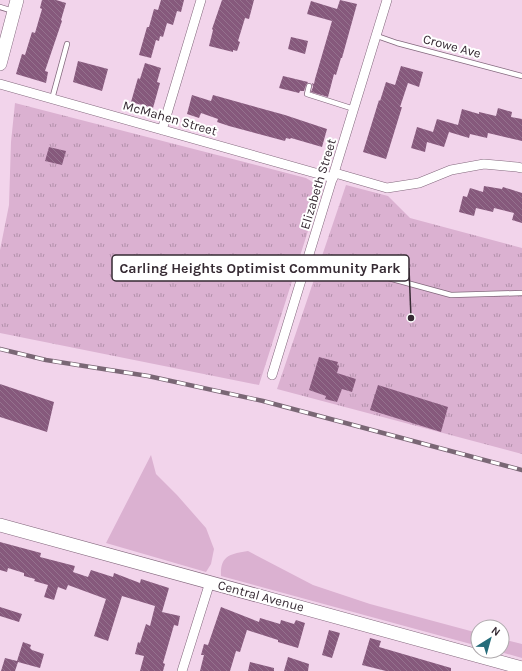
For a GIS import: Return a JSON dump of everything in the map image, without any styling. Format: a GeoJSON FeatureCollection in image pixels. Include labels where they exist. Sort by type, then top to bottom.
{"type":"FeatureCollection","features":[{"type":"Feature","properties":{"kind":"street"},"geometry":{"type":"LineString","coordinates":[[162,130],[201,0]]}},
{"type":"Feature","properties":{"kind":"street","name":"Elizabeth Street"},"geometry":{"type":"LineString","coordinates":[[272,375],[388,0]]}},
{"type":"Feature","properties":{"kind":"street"},"geometry":{"type":"LineString","coordinates":[[0,64],[2,51],[16,6]]}},
{"type":"Feature","properties":{"kind":"street","name":"McMahen Street"},"geometry":{"type":"LineString","coordinates":[[0,84],[162,130],[387,188],[419,183],[451,170],[484,164],[517,166],[522,168]]}},
{"type":"Feature","properties":{"kind":"street","name":"Central Avenue"},"geometry":{"type":"LineString","coordinates":[[0,525],[522,668]]}},
{"type":"Feature","properties":{"kind":"street"},"geometry":{"type":"LineString","coordinates":[[182,671],[210,582]]}},
{"type":"Feature","properties":{"kind":"lane"},"geometry":{"type":"LineString","coordinates":[[0,7],[16,6]]}},
{"type":"Feature","properties":{"kind":"lane","name":"Crowe Ave"},"geometry":{"type":"LineString","coordinates":[[377,36],[397,43],[522,76]]}},
{"type":"Feature","properties":{"kind":"lane"},"geometry":{"type":"LineString","coordinates":[[52,98],[67,44]]}},
{"type":"Feature","properties":{"kind":"lane"},"geometry":{"type":"LineString","coordinates":[[309,86],[307,94],[354,109]]}},
{"type":"Feature","properties":{"kind":"lane"},"geometry":{"type":"LineString","coordinates":[[308,256],[451,295],[522,293]]}},
{"type":"Feature","properties":{"kind":"green space"},"geometry":{"type":"Polygon","coordinates":[[[15,103],[306,178],[321,190],[259,385],[0,333],[0,250],[9,205],[11,142],[15,103]]]}},
{"type":"Feature","properties":{"kind":"green space"},"geometry":{"type":"Polygon","coordinates":[[[346,185],[388,196],[410,218],[522,248],[522,454],[277,389],[346,185]]]}},
{"type":"Feature","properties":{"kind":"green space"},"geometry":{"type":"Polygon","coordinates":[[[151,455],[156,474],[206,528],[214,549],[211,564],[206,572],[106,543],[151,455]]]}},
{"type":"Feature","properties":{"kind":"green space"},"geometry":{"type":"Polygon","coordinates":[[[248,551],[313,585],[370,604],[470,631],[470,644],[221,576],[222,564],[228,557],[236,553],[248,551]]]}},
{"type":"Feature","properties":{"kind":"green space"},"geometry":{"type":"Polygon","coordinates":[[[510,641],[522,644],[522,658],[510,655],[510,641]]]}},
{"type":"Feature","properties":{"kind":"building"},"geometry":{"type":"Polygon","coordinates":[[[42,0],[56,0],[66,3],[62,21],[45,71],[48,72],[46,83],[16,74],[22,54],[25,55],[32,32],[35,33],[42,9],[40,8],[42,0]]]}},
{"type":"Feature","properties":{"kind":"building"},"geometry":{"type":"Polygon","coordinates":[[[161,0],[184,0],[181,12],[177,11],[173,25],[167,23],[163,37],[160,36],[159,41],[156,40],[151,58],[139,55],[154,9],[158,10],[161,0]]]}},
{"type":"Feature","properties":{"kind":"building"},"geometry":{"type":"Polygon","coordinates":[[[222,0],[254,0],[249,19],[245,18],[238,41],[240,42],[237,51],[233,50],[233,52],[209,46],[212,29],[222,0]]]}},
{"type":"Feature","properties":{"kind":"building"},"geometry":{"type":"Polygon","coordinates":[[[340,0],[357,4],[342,58],[336,75],[334,74],[328,97],[311,92],[313,87],[312,83],[314,84],[332,21],[307,14],[311,1],[337,9],[340,0]]]}},
{"type":"Feature","properties":{"kind":"building"},"geometry":{"type":"Polygon","coordinates":[[[291,37],[308,41],[305,54],[288,49],[291,37]]]}},
{"type":"Feature","properties":{"kind":"building"},"geometry":{"type":"Polygon","coordinates":[[[78,61],[108,69],[102,91],[73,82],[78,61]]]}},
{"type":"Feature","properties":{"kind":"building"},"geometry":{"type":"Polygon","coordinates":[[[145,63],[161,68],[157,82],[160,83],[153,108],[131,102],[138,78],[140,79],[145,63]]]}},
{"type":"Feature","properties":{"kind":"building"},"geometry":{"type":"Polygon","coordinates":[[[401,66],[423,72],[419,87],[408,83],[386,159],[363,152],[386,82],[395,85],[401,66]]]}},
{"type":"Feature","properties":{"kind":"building"},"geometry":{"type":"Polygon","coordinates":[[[283,76],[308,82],[304,91],[300,91],[299,93],[279,88],[283,76]]]}},
{"type":"Feature","properties":{"kind":"building"},"geometry":{"type":"Polygon","coordinates":[[[192,95],[211,101],[213,95],[285,115],[327,129],[322,147],[291,138],[286,138],[285,141],[229,126],[217,122],[218,119],[201,113],[199,118],[187,114],[192,95]]]}},
{"type":"Feature","properties":{"kind":"building"},"geometry":{"type":"Polygon","coordinates":[[[498,108],[512,112],[511,117],[522,119],[522,141],[488,133],[487,138],[470,134],[469,138],[449,132],[444,147],[427,142],[425,152],[411,148],[417,127],[433,132],[437,119],[458,125],[462,109],[479,114],[479,112],[496,116],[498,108]]]}},
{"type":"Feature","properties":{"kind":"building"},"geometry":{"type":"Polygon","coordinates":[[[49,147],[66,151],[62,165],[45,161],[49,147]]]}},
{"type":"Feature","properties":{"kind":"building"},"geometry":{"type":"Polygon","coordinates":[[[484,186],[502,189],[503,187],[522,193],[522,223],[512,220],[514,213],[494,208],[493,212],[476,208],[474,216],[459,212],[463,196],[467,197],[470,188],[483,192],[484,186]]]}},
{"type":"Feature","properties":{"kind":"building"},"geometry":{"type":"Polygon","coordinates":[[[319,357],[338,362],[337,365],[339,366],[337,373],[356,379],[352,392],[342,389],[337,402],[325,399],[326,396],[309,390],[319,357]]]}},
{"type":"Feature","properties":{"kind":"building"},"geometry":{"type":"Polygon","coordinates":[[[0,384],[54,402],[47,432],[0,417],[0,384]]]}},
{"type":"Feature","properties":{"kind":"building"},"geometry":{"type":"Polygon","coordinates":[[[378,385],[448,407],[441,432],[370,410],[378,385]]]}},
{"type":"Feature","properties":{"kind":"building"},"geometry":{"type":"Polygon","coordinates":[[[0,542],[41,553],[40,557],[75,566],[73,572],[88,577],[91,570],[113,577],[114,573],[140,583],[141,579],[169,588],[162,612],[180,616],[178,626],[174,625],[163,663],[165,664],[163,671],[140,671],[144,656],[135,654],[138,642],[140,643],[146,624],[150,626],[155,606],[122,596],[108,641],[94,636],[106,599],[68,585],[66,590],[58,587],[54,600],[44,597],[48,585],[34,581],[35,579],[24,576],[24,573],[8,568],[7,572],[0,570],[0,542]]]}},
{"type":"Feature","properties":{"kind":"building"},"geometry":{"type":"Polygon","coordinates":[[[0,607],[22,614],[19,622],[0,616],[0,607]]]}},
{"type":"Feature","properties":{"kind":"building"},"geometry":{"type":"Polygon","coordinates":[[[221,607],[259,622],[260,618],[280,624],[281,620],[294,624],[296,620],[305,623],[298,648],[247,630],[240,652],[236,651],[230,671],[200,671],[204,655],[201,655],[204,644],[208,645],[221,607]]]}},
{"type":"Feature","properties":{"kind":"building"},"geometry":{"type":"Polygon","coordinates":[[[329,630],[340,633],[332,658],[322,655],[329,630]]]}},
{"type":"Feature","properties":{"kind":"building"},"geometry":{"type":"Polygon","coordinates":[[[370,638],[381,641],[379,647],[451,668],[451,671],[386,671],[362,665],[370,638]]]}},
{"type":"Feature","properties":{"kind":"building"},"geometry":{"type":"Polygon","coordinates":[[[23,642],[31,645],[30,648],[32,650],[44,654],[40,668],[18,662],[15,671],[1,671],[5,658],[17,661],[23,642]]]}},
{"type":"Feature","properties":{"kind":"building"},"geometry":{"type":"Polygon","coordinates":[[[288,657],[309,664],[308,671],[284,671],[288,657]]]}},
{"type":"Feature","properties":{"kind":"building"},"geometry":{"type":"Polygon","coordinates":[[[250,662],[274,668],[274,671],[248,671],[250,662]]]}},
{"type":"Feature","properties":{"kind":"railway"},"geometry":{"type":"LineString","coordinates":[[0,349],[46,360],[148,376],[263,401],[522,470]]}},
{"type":"Feature","properties":{"kind":"place","name":"Carling Heights Optimist Community Park"},"geometry":{"type":"Point","coordinates":[411,318]}}]}
